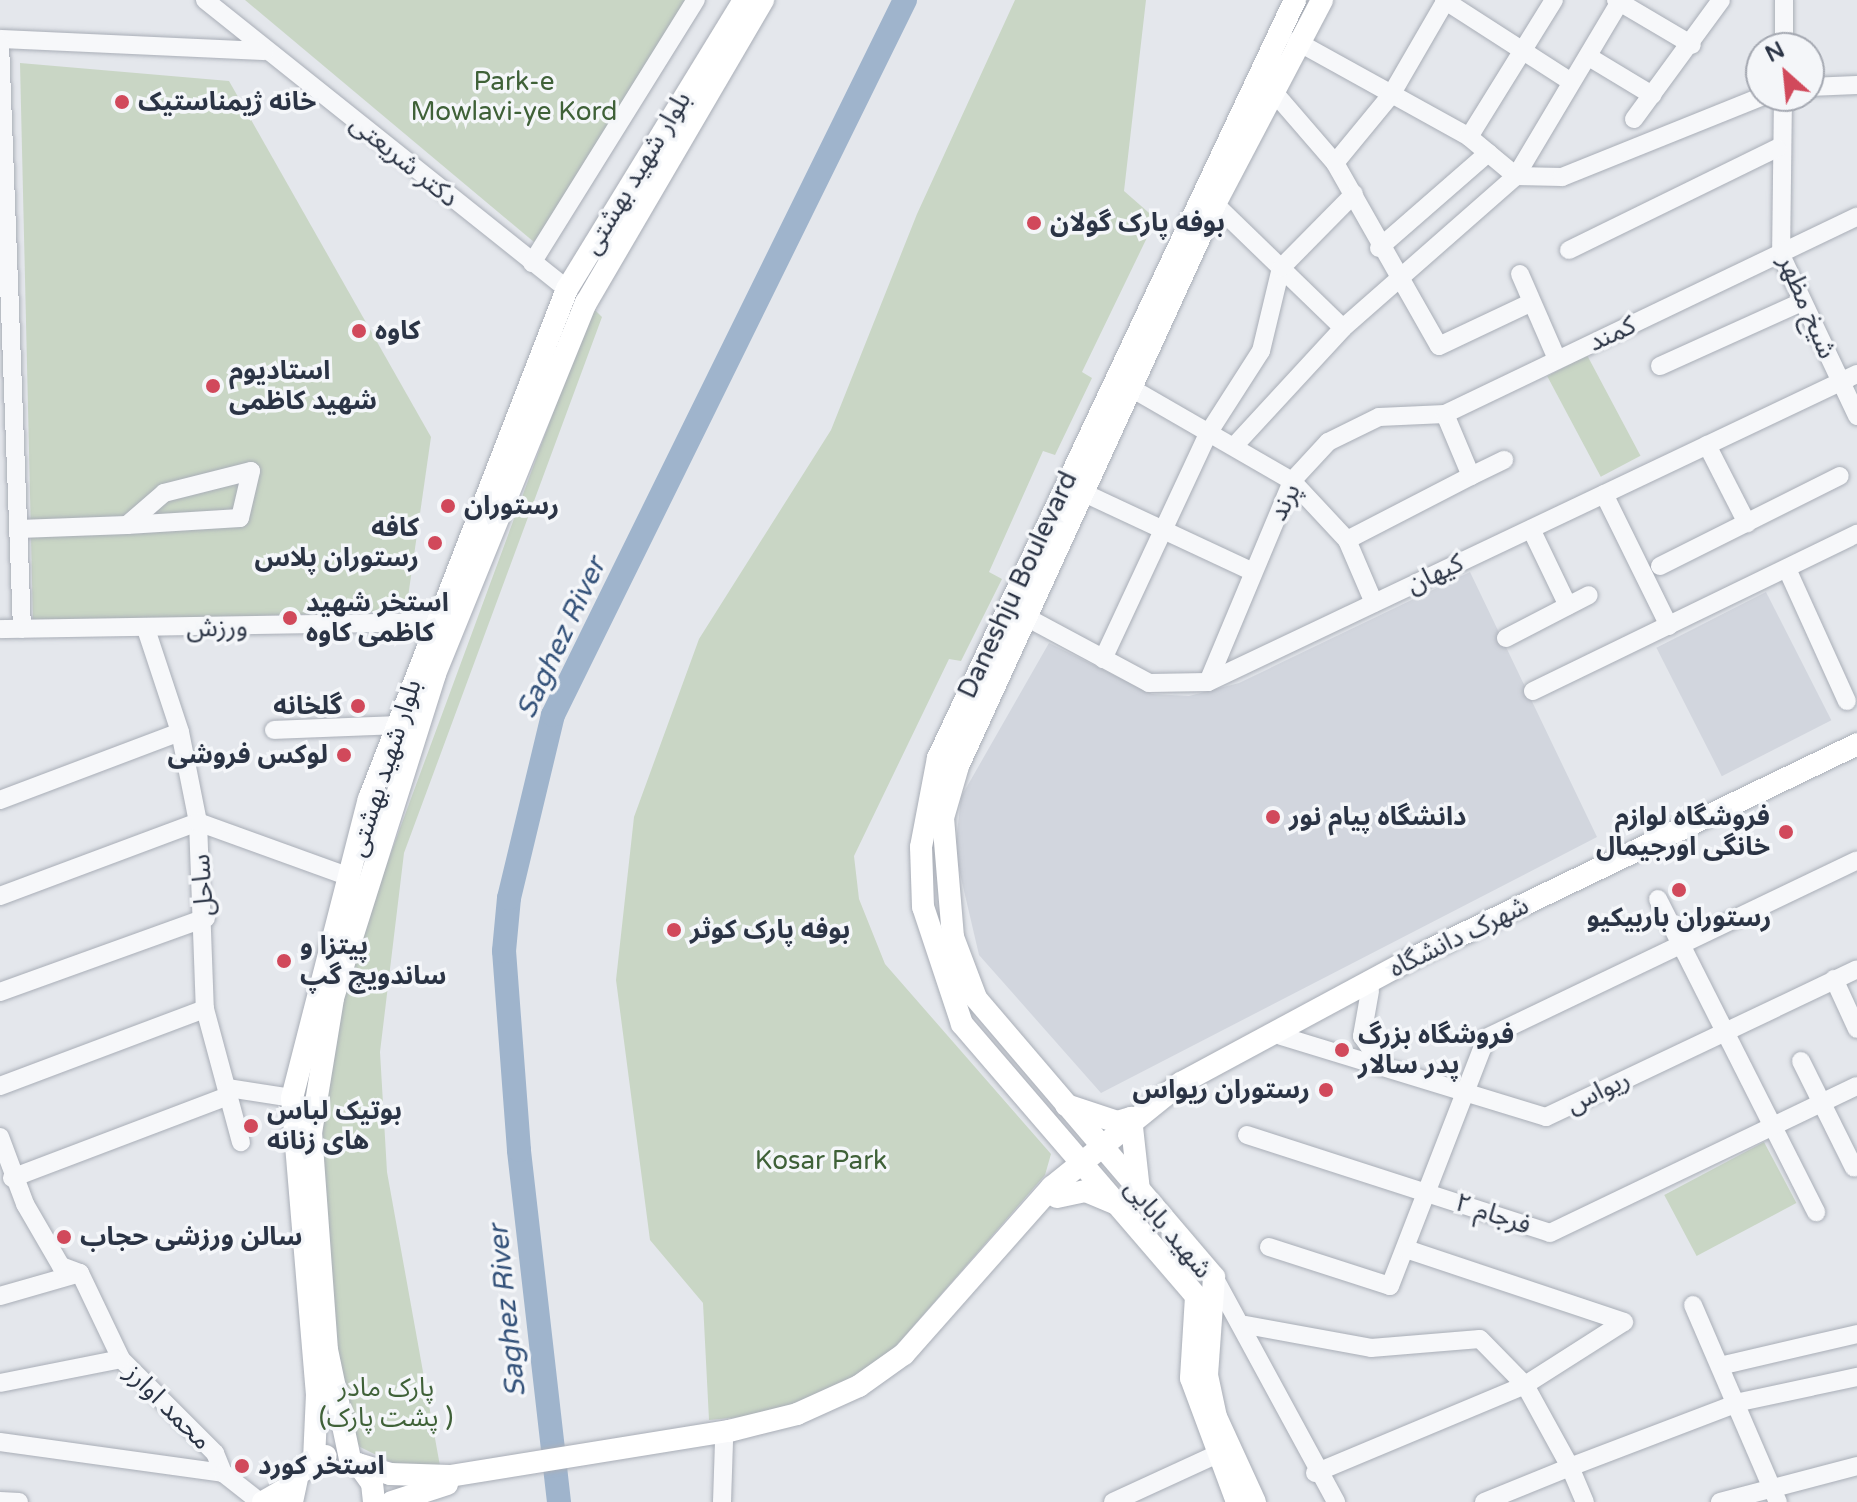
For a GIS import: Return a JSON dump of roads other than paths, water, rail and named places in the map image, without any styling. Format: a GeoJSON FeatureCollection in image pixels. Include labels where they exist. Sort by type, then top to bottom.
{"type":"FeatureCollection","features":[{"type":"Feature","properties":{"kind":"main road","name":"بلوار شهید بهشتی"},"geometry":{"type":"LineString","coordinates":[[314,1460],[317,1395],[292,1098],[350,877],[433,622],[567,289],[744,0]]}},
{"type":"Feature","properties":{"kind":"main road","name":"بلوار شهید بهشتی"},"geometry":{"type":"LineString","coordinates":[[374,1502],[372,1483],[354,1461],[327,1350],[311,1133],[333,998],[435,674],[586,303],[763,0]]}},
{"type":"Feature","properties":{"kind":"main road","name":"Daneshju Boulevard"},"geometry":{"type":"LineString","coordinates":[[1093,1158],[1065,1104],[976,998],[953,937],[943,818],[958,766],[1215,204],[1270,76],[1295,0]]}},
{"type":"Feature","properties":{"kind":"main road","name":"Daneshju Boulevard"},"geometry":{"type":"LineString","coordinates":[[1093,1158],[1044,1117],[954,1007],[923,907],[924,801],[933,772],[1270,76],[1322,0]]}},
{"type":"Feature","properties":{"kind":"main road"},"geometry":{"type":"LineString","coordinates":[[567,289],[586,303]]}},
{"type":"Feature","properties":{"kind":"main road","name":"شهرک دانشگاه"},"geometry":{"type":"LineString","coordinates":[[1132,1124],[1277,1027],[1857,744]]}},
{"type":"Feature","properties":{"kind":"main road"},"geometry":{"type":"LineString","coordinates":[[396,1500],[450,1480],[709,1441],[797,1414],[887,1368],[1054,1192],[1132,1124],[1281,1036],[1857,757]]}},
{"type":"Feature","properties":{"kind":"main road"},"geometry":{"type":"LineString","coordinates":[[954,1007],[976,998]]}},
{"type":"Feature","properties":{"kind":"main road"},"geometry":{"type":"LineString","coordinates":[[1065,1104],[1132,1124]]}},
{"type":"Feature","properties":{"kind":"main road"},"geometry":{"type":"LineString","coordinates":[[1044,1117],[1062,1166],[1054,1192]]}},
{"type":"Feature","properties":{"kind":"main road"},"geometry":{"type":"LineString","coordinates":[[1054,1192],[1086,1191],[1132,1200],[1132,1124]]}},
{"type":"Feature","properties":{"kind":"main road","name":"شهید بابایی"},"geometry":{"type":"LineString","coordinates":[[1093,1158],[1132,1200],[1214,1277],[1207,1375],[1216,1417],[1255,1502]]}},
{"type":"Feature","properties":{"kind":"main road","name":"شهید بابایی"},"geometry":{"type":"LineString","coordinates":[[1132,1200],[1196,1296],[1191,1378],[1215,1455],[1237,1502]]}},
{"type":"Feature","properties":{"kind":"main road"},"geometry":{"type":"LineString","coordinates":[[262,1502],[293,1493],[314,1460],[354,1461],[390,1474],[450,1480]]}},
{"type":"Feature","properties":{"kind":"street","name":"دکتر شریعتی"},"geometry":{"type":"LineString","coordinates":[[205,0],[265,51],[567,289]]}},
{"type":"Feature","properties":{"kind":"street"},"geometry":{"type":"LineString","coordinates":[[532,263],[696,0]]}},
{"type":"Feature","properties":{"kind":"street"},"geometry":{"type":"LineString","coordinates":[[1335,163],[1391,95],[1445,0],[1571,82]]}},
{"type":"Feature","properties":{"kind":"street"},"geometry":{"type":"LineString","coordinates":[[1469,137],[1554,0]]}},
{"type":"Feature","properties":{"kind":"street"},"geometry":{"type":"LineString","coordinates":[[1634,119],[1692,45],[1721,0]]}},
{"type":"Feature","properties":{"kind":"street"},"geometry":{"type":"LineString","coordinates":[[1784,0],[1784,32]]}},
{"type":"Feature","properties":{"kind":"street"},"geometry":{"type":"LineString","coordinates":[[1237,443],[1343,328],[1400,284],[1516,176],[1589,57],[1618,1],[1692,45]]}},
{"type":"Feature","properties":{"kind":"street"},"geometry":{"type":"LineString","coordinates":[[22,629],[0,41],[265,51]]}},
{"type":"Feature","properties":{"kind":"street"},"geometry":{"type":"LineString","coordinates":[[1296,41],[1469,137],[1516,176],[1562,177],[1745,103]]}},
{"type":"Feature","properties":{"kind":"street"},"geometry":{"type":"LineString","coordinates":[[1589,57],[1652,95]]}},
{"type":"Feature","properties":{"kind":"street"},"geometry":{"type":"LineString","coordinates":[[1270,76],[1335,163],[1354,194],[1379,248],[1439,346],[1528,304]]}},
{"type":"Feature","properties":{"kind":"street"},"geometry":{"type":"LineString","coordinates":[[1825,86],[1857,85]]}},
{"type":"Feature","properties":{"kind":"street","name":"شیخ مظهر"},"geometry":{"type":"LineString","coordinates":[[1781,112],[1777,148],[1781,255],[1802,302],[1849,378],[1857,416]]}},
{"type":"Feature","properties":{"kind":"street"},"geometry":{"type":"LineString","coordinates":[[1569,250],[1777,148]]}},
{"type":"Feature","properties":{"kind":"street"},"geometry":{"type":"LineString","coordinates":[[1379,248],[1488,153]]}},
{"type":"Feature","properties":{"kind":"street"},"geometry":{"type":"LineString","coordinates":[[1103,659],[1165,533],[1209,432],[1261,351],[1281,268],[1354,194]]}},
{"type":"Feature","properties":{"kind":"street"},"geometry":{"type":"LineString","coordinates":[[1215,204],[1343,328]]}},
{"type":"Feature","properties":{"kind":"street","name":"کمند"},"geometry":{"type":"LineString","coordinates":[[1445,414],[1857,217]]}},
{"type":"Feature","properties":{"kind":"street"},"geometry":{"type":"LineString","coordinates":[[1520,274],[1528,304],[1557,359]]}},
{"type":"Feature","properties":{"kind":"street"},"geometry":{"type":"LineString","coordinates":[[1660,366],[1802,302]]}},
{"type":"Feature","properties":{"kind":"street","name":"کیهان"},"geometry":{"type":"LineString","coordinates":[[1028,618],[1149,683],[1208,682],[1849,378]]}},
{"type":"Feature","properties":{"kind":"street"},"geometry":{"type":"LineString","coordinates":[[1131,388],[1209,432],[1237,443],[1292,481],[1347,540],[1374,603]]}},
{"type":"Feature","properties":{"kind":"street"},"geometry":{"type":"LineString","coordinates":[[1445,414],[1471,476]]}},
{"type":"Feature","properties":{"kind":"street","name":"پرند"},"geometry":{"type":"LineString","coordinates":[[1208,682],[1251,571],[1292,481],[1328,442],[1379,417],[1445,414]]}},
{"type":"Feature","properties":{"kind":"street"},"geometry":{"type":"LineString","coordinates":[[1707,445],[1747,523]]}},
{"type":"Feature","properties":{"kind":"street"},"geometry":{"type":"LineString","coordinates":[[1347,540],[1504,460]]}},
{"type":"Feature","properties":{"kind":"street"},"geometry":{"type":"LineString","coordinates":[[19,529],[127,525],[240,518],[251,471],[164,493],[127,525]]}},
{"type":"Feature","properties":{"kind":"street"},"geometry":{"type":"LineString","coordinates":[[1660,566],[1840,476]]}},
{"type":"Feature","properties":{"kind":"street"},"geometry":{"type":"LineString","coordinates":[[1084,493],[1251,571]]}},
{"type":"Feature","properties":{"kind":"street"},"geometry":{"type":"LineString","coordinates":[[1604,494],[1669,626]]}},
{"type":"Feature","properties":{"kind":"street"},"geometry":{"type":"LineString","coordinates":[[1531,529],[1568,606]]}},
{"type":"Feature","properties":{"kind":"street"},"geometry":{"type":"LineString","coordinates":[[1533,691],[1857,534]]}},
{"type":"Feature","properties":{"kind":"street"},"geometry":{"type":"LineString","coordinates":[[1787,569],[1847,701]]}},
{"type":"Feature","properties":{"kind":"street"},"geometry":{"type":"LineString","coordinates":[[1506,638],[1589,595]]}},
{"type":"Feature","properties":{"kind":"street","name":"ورزش"},"geometry":{"type":"LineString","coordinates":[[0,629],[433,622]]}},
{"type":"Feature","properties":{"kind":"street","name":"ساحل"},"geometry":{"type":"LineString","coordinates":[[146,629],[180,732],[198,822],[206,918],[205,1009],[241,1142]]}},
{"type":"Feature","properties":{"kind":"street"},"geometry":{"type":"LineString","coordinates":[[274,730],[397,725]]}},
{"type":"Feature","properties":{"kind":"street"},"geometry":{"type":"LineString","coordinates":[[0,800],[180,732]]}},
{"type":"Feature","properties":{"kind":"street"},"geometry":{"type":"LineString","coordinates":[[0,896],[198,822],[350,877]]}},
{"type":"Feature","properties":{"kind":"street"},"geometry":{"type":"LineString","coordinates":[[1269,1247],[1390,1286],[1406,1249],[1424,1190],[1469,1089],[1486,1038],[1857,860]]}},
{"type":"Feature","properties":{"kind":"street"},"geometry":{"type":"LineString","coordinates":[[1658,899],[1816,1212]]}},
{"type":"Feature","properties":{"kind":"street"},"geometry":{"type":"LineString","coordinates":[[0,992],[206,918]]}},
{"type":"Feature","properties":{"kind":"street","name":"ریواس"},"geometry":{"type":"LineString","coordinates":[[1281,1036],[1379,1060],[1546,1117],[1857,969]]}},
{"type":"Feature","properties":{"kind":"street"},"geometry":{"type":"LineString","coordinates":[[1834,979],[1857,1029]]}},
{"type":"Feature","properties":{"kind":"street"},"geometry":{"type":"LineString","coordinates":[[1370,991],[1362,1036],[1379,1060]]}},
{"type":"Feature","properties":{"kind":"street"},"geometry":{"type":"LineString","coordinates":[[0,1086],[205,1009]]}},
{"type":"Feature","properties":{"kind":"street"},"geometry":{"type":"LineString","coordinates":[[1801,1061],[1854,1168]]}},
{"type":"Feature","properties":{"kind":"street","name":"فرجام ۲"},"geometry":{"type":"LineString","coordinates":[[1247,1135],[1550,1233],[1857,1086]]}},
{"type":"Feature","properties":{"kind":"street"},"geometry":{"type":"LineString","coordinates":[[12,1178],[228,1092],[292,1098]]}},
{"type":"Feature","properties":{"kind":"street","name":"محمد اوارز"},"geometry":{"type":"LineString","coordinates":[[1,1149],[12,1178],[61,1266],[80,1273],[121,1359],[215,1453],[223,1473]]}},
{"type":"Feature","properties":{"kind":"street"},"geometry":{"type":"LineString","coordinates":[[1315,1473],[1525,1385],[1624,1322],[1406,1249]]}},
{"type":"Feature","properties":{"kind":"street"},"geometry":{"type":"LineString","coordinates":[[0,1296],[80,1273]]}},
{"type":"Feature","properties":{"kind":"street"},"geometry":{"type":"LineString","coordinates":[[1214,1277],[1246,1325],[1315,1473],[1336,1502]]}},
{"type":"Feature","properties":{"kind":"street"},"geometry":{"type":"LineString","coordinates":[[1693,1305],[1740,1402],[1774,1494]]}},
{"type":"Feature","properties":{"kind":"street"},"geometry":{"type":"LineString","coordinates":[[1246,1325],[1371,1348],[1480,1339],[1525,1385],[1570,1467],[1585,1502]]}},
{"type":"Feature","properties":{"kind":"street"},"geometry":{"type":"LineString","coordinates":[[1724,1365],[1857,1334]]}},
{"type":"Feature","properties":{"kind":"street"},"geometry":{"type":"LineString","coordinates":[[0,1383],[121,1359]]}},
{"type":"Feature","properties":{"kind":"street"},"geometry":{"type":"LineString","coordinates":[[1484,1502],[1740,1402],[1857,1377]]}},
{"type":"Feature","properties":{"kind":"street"},"geometry":{"type":"LineString","coordinates":[[709,1441],[722,1502]]}},
{"type":"Feature","properties":{"kind":"street"},"geometry":{"type":"LineString","coordinates":[[0,1442],[223,1473],[262,1502]]}},
{"type":"Feature","properties":{"kind":"street"},"geometry":{"type":"LineString","coordinates":[[1113,1502],[1134,1497],[1215,1455]]}},
{"type":"Feature","properties":{"kind":"street"},"geometry":{"type":"LineString","coordinates":[[1720,1502],[1774,1494],[1857,1466]]}},
{"type":"Feature","properties":{"kind":"waterway","name":"Saghez River"},"geometry":{"type":"LineString","coordinates":[[559,1502],[519,1150],[504,951],[509,898],[553,715],[905,0]]}},
{"type":"Feature","properties":{"kind":"place","name":"خانه ژیمناستیک"},"geometry":{"type":"Point","coordinates":[122,102]}},
{"type":"Feature","properties":{"kind":"place","name":"بوفه پارک گولان"},"geometry":{"type":"Point","coordinates":[1034,223]}},
{"type":"Feature","properties":{"kind":"place","name":"کاوه"},"geometry":{"type":"Point","coordinates":[359,331]}},
{"type":"Feature","properties":{"kind":"place","name":"استادیوم شهید کاظمی"},"geometry":{"type":"Point","coordinates":[213,386]}},
{"type":"Feature","properties":{"kind":"place","name":"رستوران"},"geometry":{"type":"Point","coordinates":[448,506]}},
{"type":"Feature","properties":{"kind":"place","name":"کافه رستوران پلاس"},"geometry":{"type":"Point","coordinates":[435,543]}},
{"type":"Feature","properties":{"kind":"place","name":"استخر شهید کاظمی کاوه"},"geometry":{"type":"Point","coordinates":[290,618]}},
{"type":"Feature","properties":{"kind":"place","name":"گلخانه"},"geometry":{"type":"Point","coordinates":[358,706]}},
{"type":"Feature","properties":{"kind":"place","name":"لوکس فروشی"},"geometry":{"type":"Point","coordinates":[344,755]}},
{"type":"Feature","properties":{"kind":"place","name":"دانشگاه پیام نور"},"geometry":{"type":"Point","coordinates":[1273,817]}},
{"type":"Feature","properties":{"kind":"place","name":"فروشگاه لوازم خانگی اورجیمال"},"geometry":{"type":"Point","coordinates":[1786,832]}},
{"type":"Feature","properties":{"kind":"place","name":"رستوران باربیکیو"},"geometry":{"type":"Point","coordinates":[1679,890]}},
{"type":"Feature","properties":{"kind":"place","name":"بوفه پارک کوثر"},"geometry":{"type":"Point","coordinates":[674,930]}},
{"type":"Feature","properties":{"kind":"place","name":"پیتزا و ساندویچ گپ"},"geometry":{"type":"Point","coordinates":[284,961]}},
{"type":"Feature","properties":{"kind":"place","name":"فروشگاه بزرگ پدر سالار"},"geometry":{"type":"Point","coordinates":[1342,1050]}},
{"type":"Feature","properties":{"kind":"place","name":"رستوران ریواس"},"geometry":{"type":"Point","coordinates":[1326,1090]}},
{"type":"Feature","properties":{"kind":"place","name":"بوتیک لباس های زنانه"},"geometry":{"type":"Point","coordinates":[251,1126]}},
{"type":"Feature","properties":{"kind":"place","name":"سالن ورزشی حجاب"},"geometry":{"type":"Point","coordinates":[64,1237]}},
{"type":"Feature","properties":{"kind":"place","name":"استخر کورد"},"geometry":{"type":"Point","coordinates":[242,1466]}},
{"type":"Feature","properties":{"kind":"park label","name":"Park-e Mowlavi-ye Kord"},"geometry":{"type":"Point","coordinates":[514,97]}},
{"type":"Feature","properties":{"kind":"park label","name":"Kosar Park"},"geometry":{"type":"Point","coordinates":[821,1161]}},
{"type":"Feature","properties":{"kind":"park label","name":"پارک مادر (پشت پارک )"},"geometry":{"type":"Point","coordinates":[386,1403]}}]}
